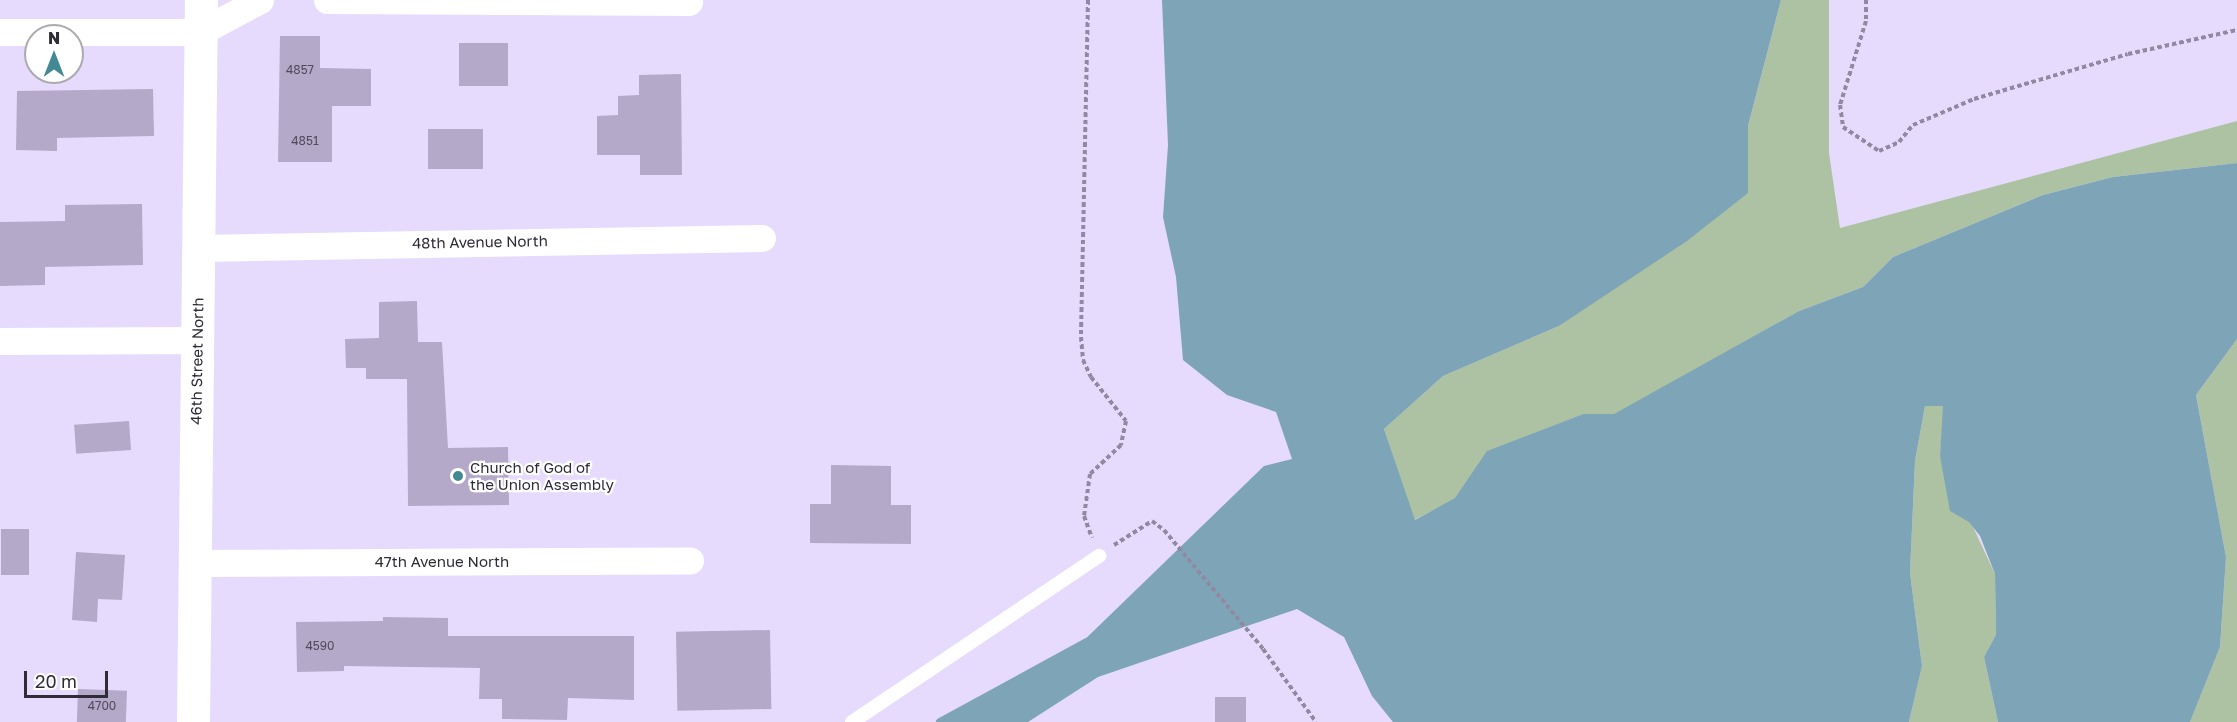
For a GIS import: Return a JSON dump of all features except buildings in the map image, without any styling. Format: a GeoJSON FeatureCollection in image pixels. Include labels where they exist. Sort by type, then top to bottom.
{"type":"FeatureCollection","features":[{"type":"Feature","properties":{"kind":"street","name":"46th Street North"},"geometry":{"type":"LineString","coordinates":[[193,722],[201,0]]}},
{"type":"Feature","properties":{"kind":"street"},"geometry":{"type":"LineString","coordinates":[[0,32],[200,32],[260,0]]}},
{"type":"Feature","properties":{"kind":"street"},"geometry":{"type":"LineString","coordinates":[[327,0],[689,2]]}},
{"type":"Feature","properties":{"kind":"street","name":"48th Avenue North"},"geometry":{"type":"LineString","coordinates":[[198,248],[762,238]]}},
{"type":"Feature","properties":{"kind":"street"},"geometry":{"type":"LineString","coordinates":[[0,341],[197,340]]}},
{"type":"Feature","properties":{"kind":"street","name":"47th Avenue North"},"geometry":{"type":"LineString","coordinates":[[195,563],[690,560]]}},
{"type":"Feature","properties":{"kind":"lane"},"geometry":{"type":"LineString","coordinates":[[852,722],[1099,556]]}},
{"type":"Feature","properties":{"kind":"path"},"geometry":{"type":"LineString","coordinates":[[1088,0],[1081,337],[1083,360],[1091,377],[1126,420],[1122,446],[1090,474],[1084,500],[1084,516],[1099,556],[1152,521],[1164,530],[1263,649],[1317,722]]}},
{"type":"Feature","properties":{"kind":"path"},"geometry":{"type":"LineString","coordinates":[[1866,0],[1866,21],[1840,105],[1843,128],[1879,151],[1899,142],[1913,125],[1974,99],[2128,54],[2237,30]]}},
{"type":"Feature","properties":{"kind":"green space"},"geometry":{"type":"Polygon","coordinates":[[[1781,0],[1829,0],[1829,153],[1840,228],[2237,121],[2237,163],[2113,177],[2043,195],[1893,257],[1863,287],[1799,311],[1614,415],[1583,414],[1488,451],[1455,499],[1414,520],[1384,429],[1443,376],[1559,326],[1747,193],[1748,126],[1781,0]]]}},
{"type":"Feature","properties":{"kind":"green space"},"geometry":{"type":"Polygon","coordinates":[[[2237,339],[2237,722],[2190,722],[2220,647],[2226,557],[2196,395],[2237,339]]]}},
{"type":"Feature","properties":{"kind":"green space"},"geometry":{"type":"Polygon","coordinates":[[[1925,406],[1944,406],[1940,456],[1995,574],[1996,636],[1984,657],[1998,722],[1909,722],[1922,666],[1910,573],[1915,461],[1925,406]]]}},
{"type":"Feature","properties":{"kind":"water"},"geometry":{"type":"Polygon","coordinates":[[[1162,0],[1781,0],[1748,126],[1748,193],[1687,241],[1559,326],[1443,376],[1384,429],[1415,520],[1455,498],[1487,451],[1583,414],[1614,414],[1799,311],[1863,287],[1893,257],[2043,195],[2113,177],[2237,163],[2237,339],[2196,395],[2226,557],[2220,647],[2190,722],[1998,722],[1984,657],[1996,635],[1995,574],[1980,536],[1969,522],[1950,511],[1940,456],[1943,406],[1925,406],[1915,461],[1910,573],[1922,666],[1909,722],[1393,722],[1372,696],[1344,637],[1297,609],[1098,677],[1028,722],[946,722],[1076,648],[1264,466],[1292,459],[1276,412],[1227,395],[1183,360],[1176,277],[1163,217],[1168,145],[1162,0]]]}},
{"type":"Feature","properties":{"kind":"waterway"},"geometry":{"type":"LineString","coordinates":[[940,722],[1087,642]]}},
{"type":"Feature","properties":{"kind":"place","name":"Church of God of the Union Assembly"},"geometry":{"type":"Point","coordinates":[458,476]}}]}
